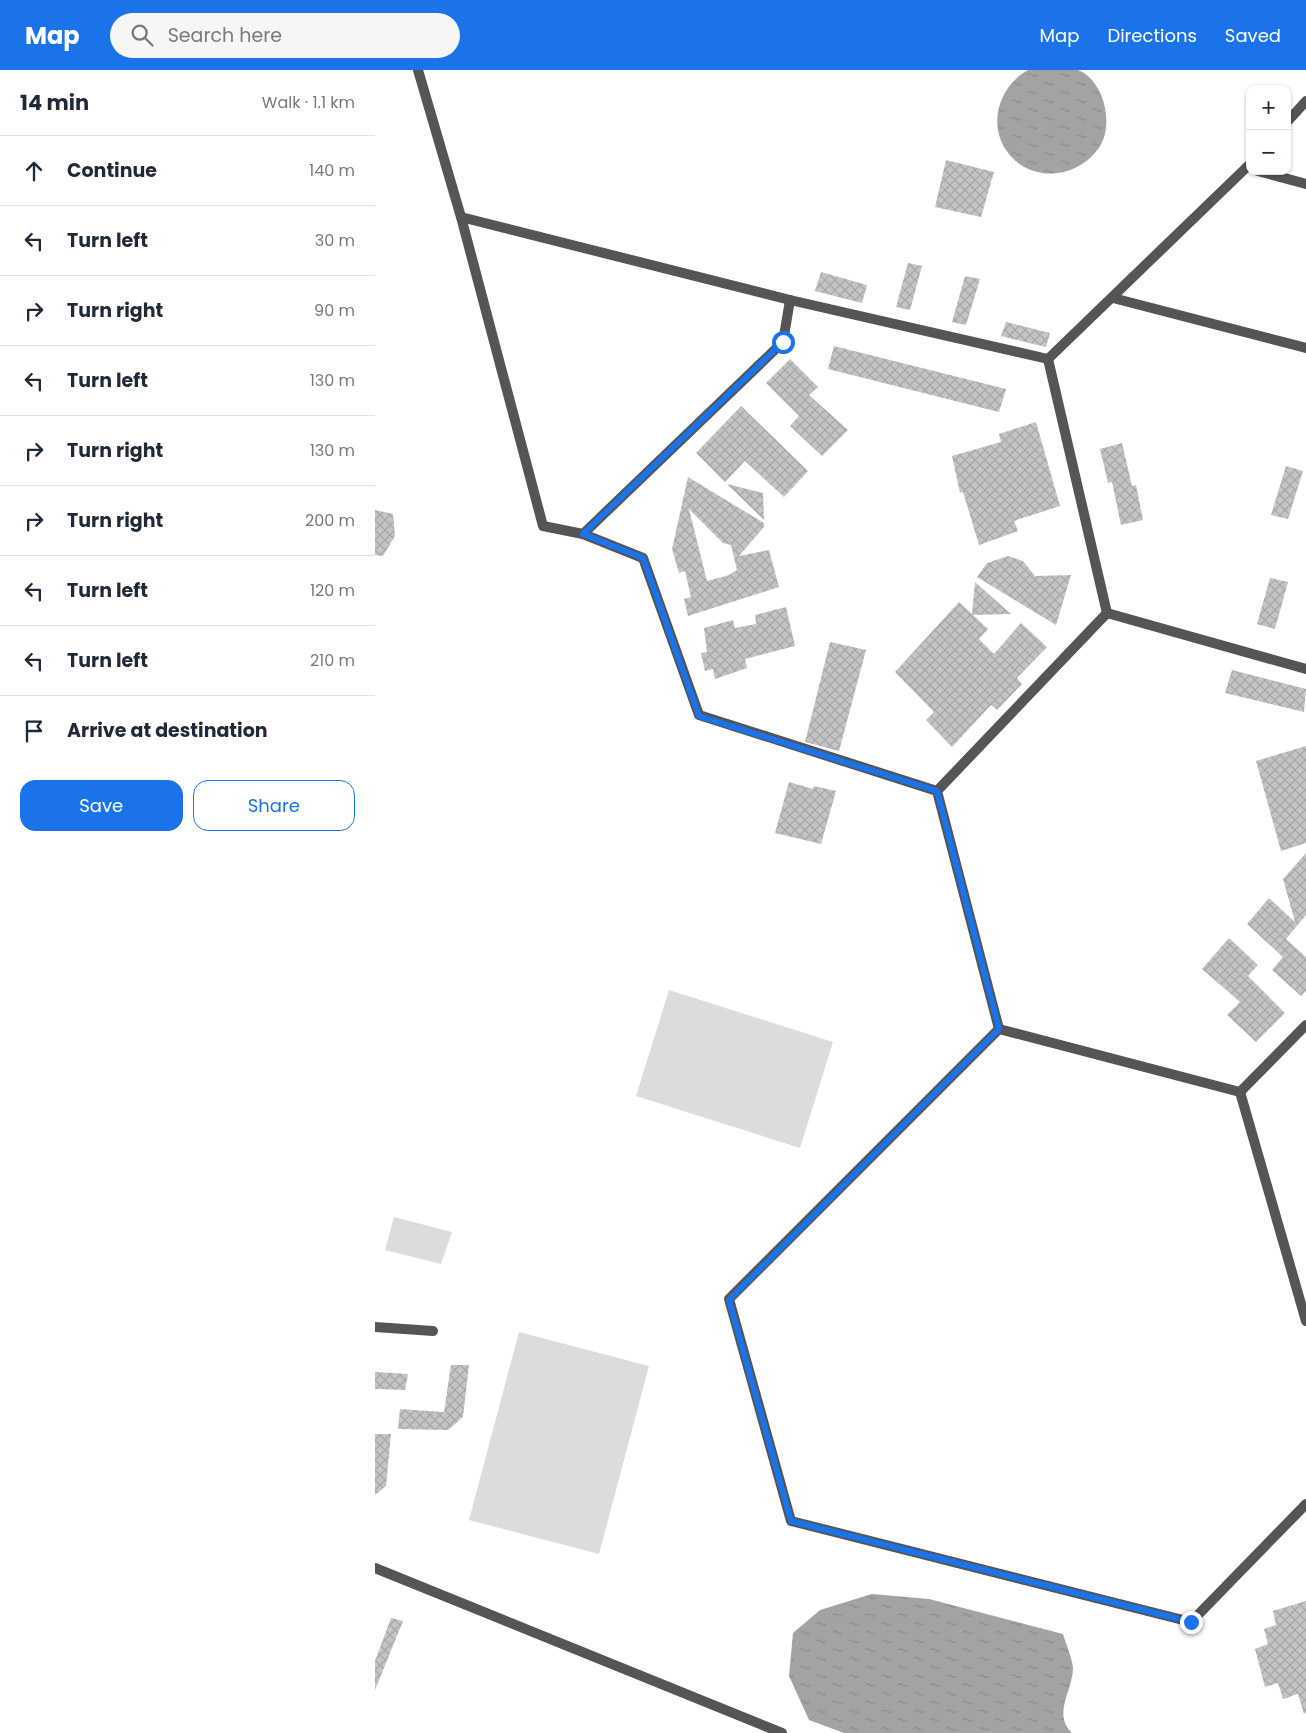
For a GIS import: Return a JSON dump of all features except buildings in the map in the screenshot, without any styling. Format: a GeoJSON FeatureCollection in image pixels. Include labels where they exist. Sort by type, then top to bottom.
{"type":"FeatureCollection","features":[{"type":"Feature","properties":{"kind":"street"},"geometry":{"type":"LineString","coordinates":[[418,70],[461,217],[543,526],[583,534],[643,558],[699,716],[937,791]]}},
{"type":"Feature","properties":{"kind":"street"},"geometry":{"type":"LineString","coordinates":[[1291,118],[1306,101]]}},
{"type":"Feature","properties":{"kind":"street"},"geometry":{"type":"LineString","coordinates":[[1049,359],[1246,169]]}},
{"type":"Feature","properties":{"kind":"street"},"geometry":{"type":"LineString","coordinates":[[1273,175],[1306,184]]}},
{"type":"Feature","properties":{"kind":"street"},"geometry":{"type":"LineString","coordinates":[[461,217],[790,300],[1049,359]]}},
{"type":"Feature","properties":{"kind":"street"},"geometry":{"type":"LineString","coordinates":[[1113,298],[1306,348]]}},
{"type":"Feature","properties":{"kind":"street"},"geometry":{"type":"LineString","coordinates":[[583,534],[783,342],[790,300]]}},
{"type":"Feature","properties":{"kind":"street"},"geometry":{"type":"LineString","coordinates":[[1049,359],[1107,613]]}},
{"type":"Feature","properties":{"kind":"street"},"geometry":{"type":"LineString","coordinates":[[937,791],[1107,613]]}},
{"type":"Feature","properties":{"kind":"street"},"geometry":{"type":"LineString","coordinates":[[1107,613],[1306,669]]}},
{"type":"Feature","properties":{"kind":"street"},"geometry":{"type":"LineString","coordinates":[[937,791],[999,1029]]}},
{"type":"Feature","properties":{"kind":"street"},"geometry":{"type":"LineString","coordinates":[[1239,1092],[1306,1025]]}},
{"type":"Feature","properties":{"kind":"street"},"geometry":{"type":"LineString","coordinates":[[999,1029],[1239,1092]]}},
{"type":"Feature","properties":{"kind":"street"},"geometry":{"type":"LineString","coordinates":[[999,1029],[729,1300],[791,1521],[1191,1622],[1306,1504]]}},
{"type":"Feature","properties":{"kind":"street"},"geometry":{"type":"LineString","coordinates":[[1239,1092],[1306,1321]]}},
{"type":"Feature","properties":{"kind":"street"},"geometry":{"type":"LineString","coordinates":[[375,1327],[433,1331]]}},
{"type":"Feature","properties":{"kind":"street"},"geometry":{"type":"LineString","coordinates":[[375,1568],[782,1733]]}},
{"type":"Feature","properties":{"kind":"shaded area"},"geometry":{"type":"Polygon","coordinates":[[[669,990],[833,1042],[800,1148],[636,1096],[669,990]]]}},
{"type":"Feature","properties":{"kind":"shaded area"},"geometry":{"type":"Polygon","coordinates":[[[394,1217],[452,1232],[441,1264],[385,1250],[394,1217]]]}},
{"type":"Feature","properties":{"kind":"shaded area"},"geometry":{"type":"Polygon","coordinates":[[[519,1332],[649,1366],[599,1554],[469,1520],[519,1332]]]}},
{"type":"Feature","properties":{"kind":"water"},"geometry":{"type":"Polygon","coordinates":[[[1028,70],[1078,70],[1087,75],[1100,93],[1106,115],[1104,137],[1100,146],[1091,157],[1069,171],[1043,173],[1031,170],[1019,164],[1002,143],[997,119],[999,107],[1003,96],[1010,86],[1028,70]]]}},
{"type":"Feature","properties":{"kind":"water"},"geometry":{"type":"Polygon","coordinates":[[[872,1594],[929,1599],[1063,1634],[1073,1668],[1064,1710],[1066,1726],[1072,1733],[844,1733],[809,1720],[789,1676],[793,1633],[820,1610],[872,1594]]]}},
{"type":"Feature","properties":{"kind":"route"},"geometry":{"type":"LineString","coordinates":[[783,342],[583,534],[643,558],[699,716],[937,791],[999,1029],[729,1300],[791,1521],[1191,1622]]}}]}
